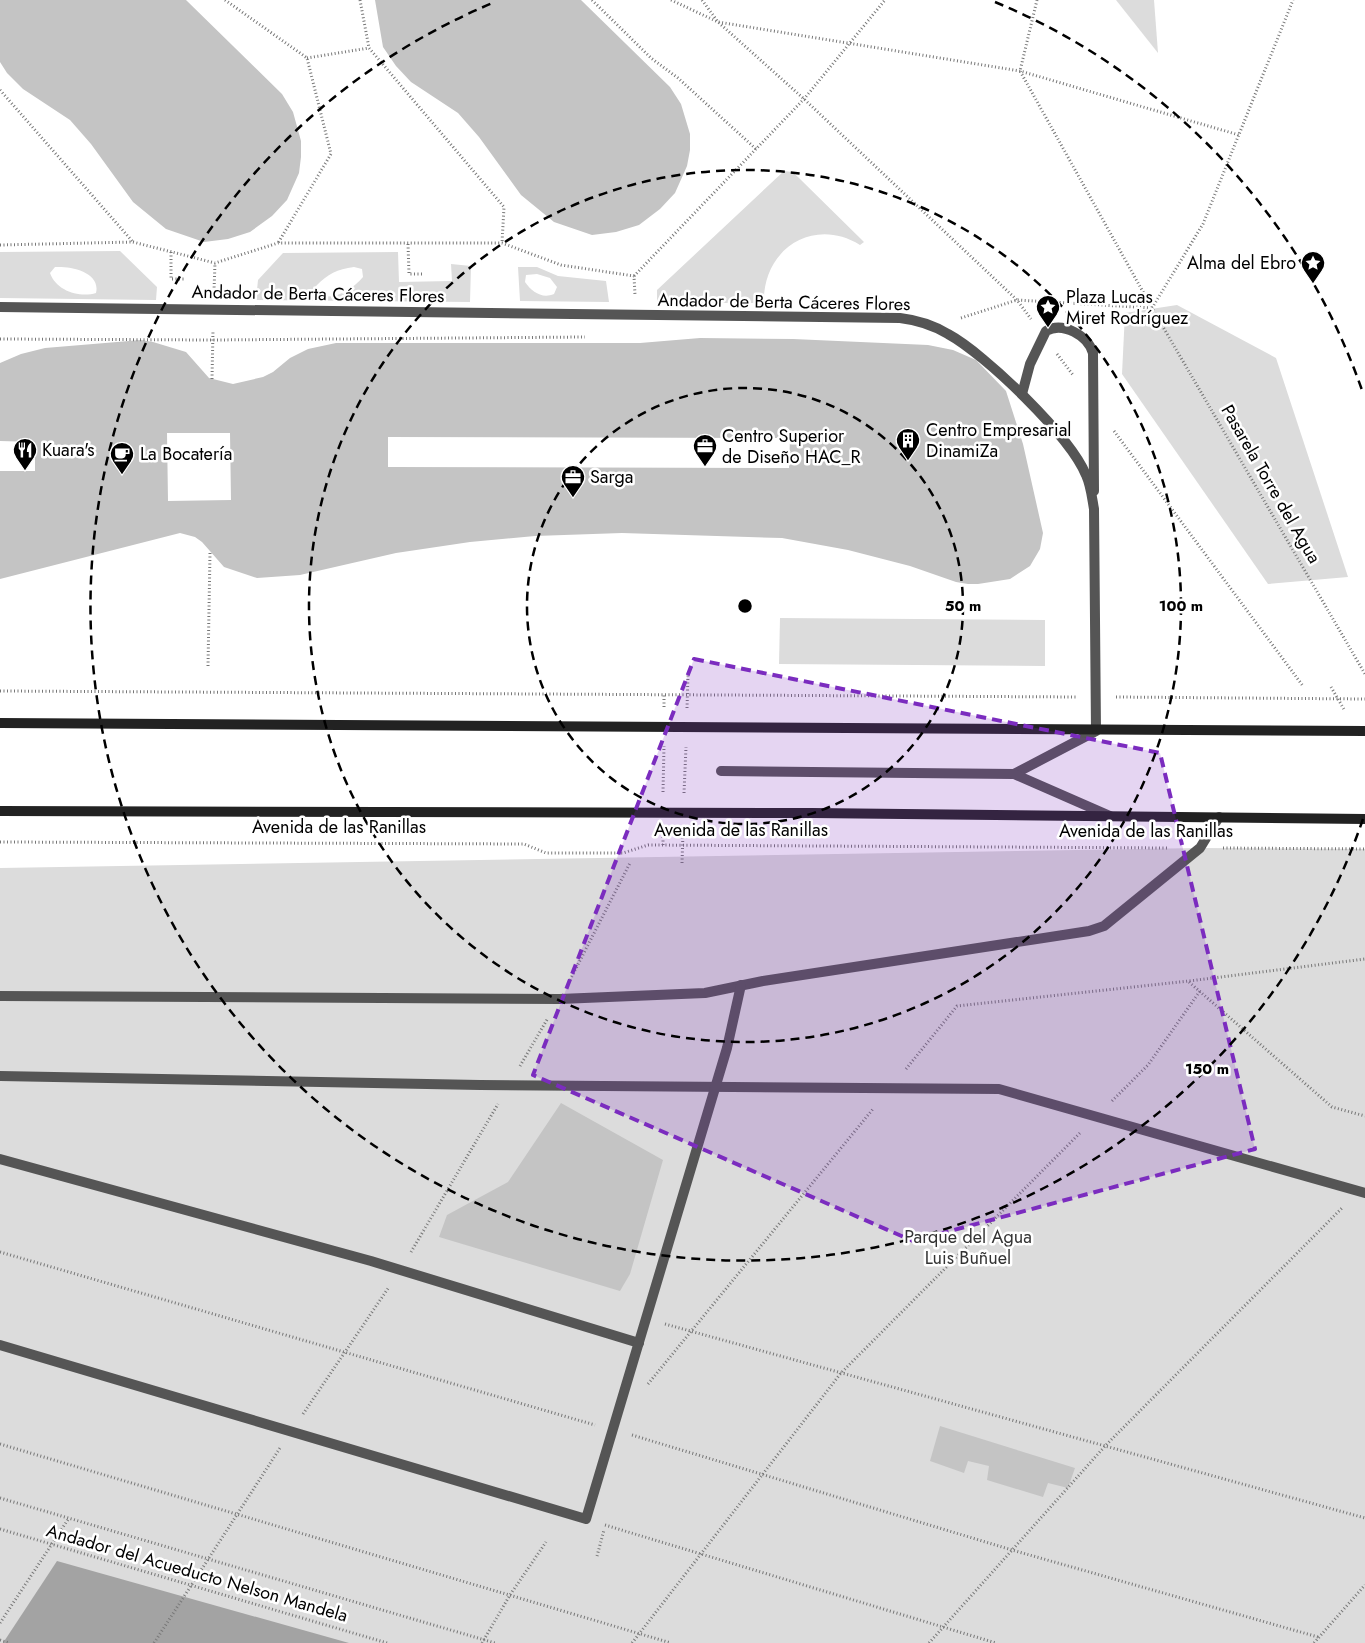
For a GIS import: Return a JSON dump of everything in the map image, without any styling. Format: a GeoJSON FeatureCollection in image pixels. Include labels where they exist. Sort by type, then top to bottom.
{"type":"FeatureCollection","features":[{"type":"Feature","properties":{"kind":"main road"},"geometry":{"type":"LineString","coordinates":[[0,724],[1365,731]]}},
{"type":"Feature","properties":{"kind":"main road","name":"Avenida de las Ranillas"},"geometry":{"type":"LineString","coordinates":[[0,811],[684,812],[1365,819]]}},
{"type":"Feature","properties":{"kind":"lane","name":"Andador de Berta Cáceres Flores"},"geometry":{"type":"LineString","coordinates":[[0,307],[900,318],[913,320],[932,327],[964,344],[1022,394],[1065,443],[1086,475],[1094,509],[1096,731]]}},
{"type":"Feature","properties":{"kind":"lane"},"geometry":{"type":"LineString","coordinates":[[1022,394],[1030,364],[1042,335],[1050,328],[1064,328],[1085,339],[1091,345],[1093,353],[1094,404],[1094,509]]}},
{"type":"Feature","properties":{"kind":"lane"},"geometry":{"type":"LineString","coordinates":[[1014,774],[1096,731]]}},
{"type":"Feature","properties":{"kind":"lane"},"geometry":{"type":"LineString","coordinates":[[721,771],[1014,774],[1111,816]]}},
{"type":"Feature","properties":{"kind":"lane"},"geometry":{"type":"LineString","coordinates":[[0,996],[560,998],[705,993],[741,985],[1096,929],[1118,917],[1200,848],[1219,817]]}},
{"type":"Feature","properties":{"kind":"lane"},"geometry":{"type":"LineString","coordinates":[[0,1345],[586,1519],[714,1085],[727,1048],[741,985]]}},
{"type":"Feature","properties":{"kind":"lane"},"geometry":{"type":"LineString","coordinates":[[0,1076],[490,1085],[714,1085],[999,1089],[1362,1192]]}},
{"type":"Feature","properties":{"kind":"lane"},"geometry":{"type":"LineString","coordinates":[[0,1159],[371,1261],[638,1343]]}},
{"type":"Feature","properties":{"kind":"path"},"geometry":{"type":"LineString","coordinates":[[225,0],[307,58],[331,154],[278,243]]}},
{"type":"Feature","properties":{"kind":"path"},"geometry":{"type":"LineString","coordinates":[[360,0],[369,48],[504,207],[502,243]]}},
{"type":"Feature","properties":{"kind":"path"},"geometry":{"type":"LineString","coordinates":[[592,0],[651,58],[678,78],[756,149]]}},
{"type":"Feature","properties":{"kind":"path"},"geometry":{"type":"LineString","coordinates":[[671,0],[718,22],[1020,71],[1239,135]]}},
{"type":"Feature","properties":{"kind":"path"},"geometry":{"type":"LineString","coordinates":[[702,0],[718,22],[804,99],[1017,300],[1303,686]]}},
{"type":"Feature","properties":{"kind":"path"},"geometry":{"type":"LineString","coordinates":[[634,276],[804,99],[886,0]]}},
{"type":"Feature","properties":{"kind":"path"},"geometry":{"type":"LineString","coordinates":[[1020,71],[1037,0]]}},
{"type":"Feature","properties":{"kind":"path"},"geometry":{"type":"LineString","coordinates":[[1017,300],[1152,308],[1203,224],[1293,0]]}},
{"type":"Feature","properties":{"kind":"path"},"geometry":{"type":"LineString","coordinates":[[307,58],[369,48]]}},
{"type":"Feature","properties":{"kind":"path","name":"Pasarela Torre del Agua"},"geometry":{"type":"LineString","coordinates":[[1020,71],[1152,308],[1365,674]]}},
{"type":"Feature","properties":{"kind":"path"},"geometry":{"type":"LineString","coordinates":[[0,90],[133,242]]}},
{"type":"Feature","properties":{"kind":"path","name":"Andador de Berta Cáceres Flores"},"geometry":{"type":"LineString","coordinates":[[0,244],[133,242],[215,264],[278,243],[502,243],[561,265],[634,276],[635,315]]}},
{"type":"Feature","properties":{"kind":"path"},"geometry":{"type":"LineString","coordinates":[[408,244],[409,274],[422,274]]}},
{"type":"Feature","properties":{"kind":"path"},"geometry":{"type":"LineString","coordinates":[[171,252],[171,279],[184,279]]}},
{"type":"Feature","properties":{"kind":"path","name":"Andador de Berta Cáceres Flores"},"geometry":{"type":"LineString","coordinates":[[932,327],[1017,300]]}},
{"type":"Feature","properties":{"kind":"path"},"geometry":{"type":"LineString","coordinates":[[0,339],[212,340],[586,336]]}},
{"type":"Feature","properties":{"kind":"path"},"geometry":{"type":"LineString","coordinates":[[208,666],[210,553]]}},
{"type":"Feature","properties":{"kind":"path"},"geometry":{"type":"LineString","coordinates":[[682,864],[688,675]]}},
{"type":"Feature","properties":{"kind":"path"},"geometry":{"type":"LineString","coordinates":[[0,690],[1365,699]]}},
{"type":"Feature","properties":{"kind":"path"},"geometry":{"type":"LineString","coordinates":[[663,845],[664,694]]}},
{"type":"Feature","properties":{"kind":"path","name":"Avenida de las Ranillas"},"geometry":{"type":"LineString","coordinates":[[0,842],[524,844],[546,853],[623,854],[648,845],[1365,849]]}},
{"type":"Feature","properties":{"kind":"path"},"geometry":{"type":"LineString","coordinates":[[560,998],[630,863]]}},
{"type":"Feature","properties":{"kind":"path"},"geometry":{"type":"LineString","coordinates":[[1189,981],[1332,1107],[1365,1116]]}},
{"type":"Feature","properties":{"kind":"path"},"geometry":{"type":"LineString","coordinates":[[632,1643],[841,1373],[1148,1066],[1200,991]]}},
{"type":"Feature","properties":{"kind":"path"},"geometry":{"type":"LineString","coordinates":[[929,1643],[1106,1445],[1362,1192]]}},
{"type":"Feature","properties":{"kind":"path"},"geometry":{"type":"LineString","coordinates":[[0,1252],[613,1430],[1012,1550],[1318,1638]]}},
{"type":"Feature","properties":{"kind":"path"},"geometry":{"type":"LineString","coordinates":[[665,1324],[1365,1518]]}},
{"type":"Feature","properties":{"kind":"path"},"geometry":{"type":"LineString","coordinates":[[0,1444],[671,1643]]}},
{"type":"Feature","properties":{"kind":"path"},"geometry":{"type":"LineString","coordinates":[[0,1498],[483,1641],[496,1643]]}},
{"type":"Feature","properties":{"kind":"path"},"geometry":{"type":"LineString","coordinates":[[0,1623],[69,1518]]}},
{"type":"Feature","properties":{"kind":"path"},"geometry":{"type":"LineString","coordinates":[[586,1519],[996,1643]]}},
{"type":"Feature","properties":{"kind":"path","name":"Andador del Acueducto Nelson Mandela"},"geometry":{"type":"LineString","coordinates":[[0,1529],[387,1643]]}},
{"type":"Feature","properties":{"kind":"path"},"geometry":{"type":"LineString","coordinates":[[483,1641],[510,1595],[546,1542]]}},
{"type":"Feature","properties":{"kind":"path"},"geometry":{"type":"LineString","coordinates":[[154,1643],[206,1560]]}},
{"type":"Feature","properties":{"kind":"path"},"geometry":{"type":"LineString","coordinates":[[1314,1643],[1365,1585]]}},
{"type":"Feature","properties":{"kind":"path"},"geometry":{"type":"LineString","coordinates":[[0,1640],[9,1643]]}},
{"type":"Feature","properties":{"kind":"highlighted area"},"geometry":{"type":"Polygon","coordinates":[[[694,659],[1160,753],[1255,1149],[913,1241],[533,1075],[694,659]]]}},
{"type":"Feature","properties":{"kind":"green space"},"geometry":{"type":"Polygon","coordinates":[[[1116,0],[1154,0],[1158,53],[1116,0]]]}},
{"type":"Feature","properties":{"kind":"green space"},"geometry":{"type":"Polygon","coordinates":[[[784,171],[792,172],[798,177],[864,242],[860,245],[842,237],[825,234],[808,237],[794,243],[781,254],[772,268],[766,284],[764,303],[657,303],[657,290],[784,171]]]}},
{"type":"Feature","properties":{"kind":"green space"},"geometry":{"type":"Polygon","coordinates":[[[120,251],[157,287],[156,300],[0,298],[0,252],[120,251]],[[55,267],[50,273],[57,284],[63,289],[83,295],[96,293],[94,280],[89,275],[76,269],[55,267]]]}},
{"type":"Feature","properties":{"kind":"green space"},"geometry":{"type":"Polygon","coordinates":[[[398,252],[399,282],[452,281],[451,264],[471,266],[470,302],[256,300],[258,280],[283,253],[398,252]],[[354,267],[333,273],[316,286],[315,294],[329,297],[348,290],[363,277],[362,269],[354,267]]]}},
{"type":"Feature","properties":{"kind":"green space"},"geometry":{"type":"Polygon","coordinates":[[[518,267],[537,267],[558,276],[606,281],[609,302],[520,301],[518,267]],[[537,274],[526,275],[525,282],[538,294],[545,296],[554,294],[557,287],[550,278],[537,274]]]}},
{"type":"Feature","properties":{"kind":"green space"},"geometry":{"type":"Polygon","coordinates":[[[1177,305],[1276,358],[1348,577],[1268,584],[1122,374],[1125,313],[1177,305]]]}},
{"type":"Feature","properties":{"kind":"green space"},"geometry":{"type":"Polygon","coordinates":[[[780,618],[1045,620],[1045,666],[779,664],[780,618]]]}},
{"type":"Feature","properties":{"kind":"green space","name":"Parque del Agua Luis Buñuel"},"geometry":{"type":"Polygon","coordinates":[[[1200,848],[1365,849],[1365,1643],[0,1643],[0,868],[1200,848]]]}},
{"type":"Feature","properties":{"kind":"shaded area"},"geometry":{"type":"Polygon","coordinates":[[[57,1561],[349,1643],[3,1643],[57,1561]]]}},
{"type":"Feature","properties":{"kind":"building"},"geometry":{"type":"Polygon","coordinates":[[[0,0],[186,0],[282,94],[293,112],[301,141],[301,157],[299,173],[287,200],[272,216],[250,232],[228,239],[204,242],[166,229],[133,202],[91,144],[70,120],[23,89],[7,73],[0,62],[0,0]]]}},
{"type":"Feature","properties":{"kind":"building"},"geometry":{"type":"Polygon","coordinates":[[[375,0],[581,0],[670,87],[681,104],[690,134],[690,150],[687,166],[675,193],[660,209],[639,225],[616,232],[592,235],[554,222],[521,195],[479,137],[458,113],[411,82],[396,66],[383,47],[375,0]]]}},
{"type":"Feature","properties":{"kind":"building","name":"Centro Empresarial DinamiZa"},"geometry":{"type":"Polygon","coordinates":[[[700,338],[793,339],[928,345],[953,350],[976,360],[1006,391],[1023,444],[1043,533],[1040,549],[1030,566],[1010,579],[978,584],[956,582],[910,566],[848,550],[782,538],[622,533],[535,536],[470,542],[396,553],[300,575],[257,578],[224,567],[202,542],[195,537],[180,533],[0,579],[0,471],[35,471],[35,442],[0,441],[0,363],[21,354],[45,348],[141,340],[186,352],[209,378],[233,384],[263,377],[273,372],[290,358],[308,349],[336,343],[640,343],[700,338]],[[167,433],[168,501],[231,500],[230,433],[167,433]],[[388,437],[388,467],[789,468],[790,438],[388,437]]]}},
{"type":"Feature","properties":{"kind":"building"},"geometry":{"type":"Polygon","coordinates":[[[561,1103],[663,1160],[630,1274],[620,1291],[439,1237],[447,1215],[508,1182],[561,1103]]]}},
{"type":"Feature","properties":{"kind":"building"},"geometry":{"type":"Polygon","coordinates":[[[940,1426],[1075,1468],[1068,1488],[1048,1483],[1043,1497],[987,1480],[989,1466],[968,1461],[964,1473],[930,1461],[940,1426]]]}},
{"type":"Feature","properties":{"kind":"place","name":"Alma del Ebro"},"geometry":{"type":"Point","coordinates":[1313,284]}},
{"type":"Feature","properties":{"kind":"place","name":"Plaza Lucas Miret Rodríguez"},"geometry":{"type":"Point","coordinates":[1048,328]}},
{"type":"Feature","properties":{"kind":"place","name":"Centro Empresarial DinamiZa"},"geometry":{"type":"Point","coordinates":[908,461]}},
{"type":"Feature","properties":{"kind":"place","name":"Centro Superior de Diseño HAC_R"},"geometry":{"type":"Point","coordinates":[705,467]}},
{"type":"Feature","properties":{"kind":"place","name":"Kuara's"},"geometry":{"type":"Point","coordinates":[25,471]}},
{"type":"Feature","properties":{"kind":"place","name":"La Bocatería"},"geometry":{"type":"Point","coordinates":[122,475]}},
{"type":"Feature","properties":{"kind":"place","name":"Sarga"},"geometry":{"type":"Point","coordinates":[573,498]}}]}
